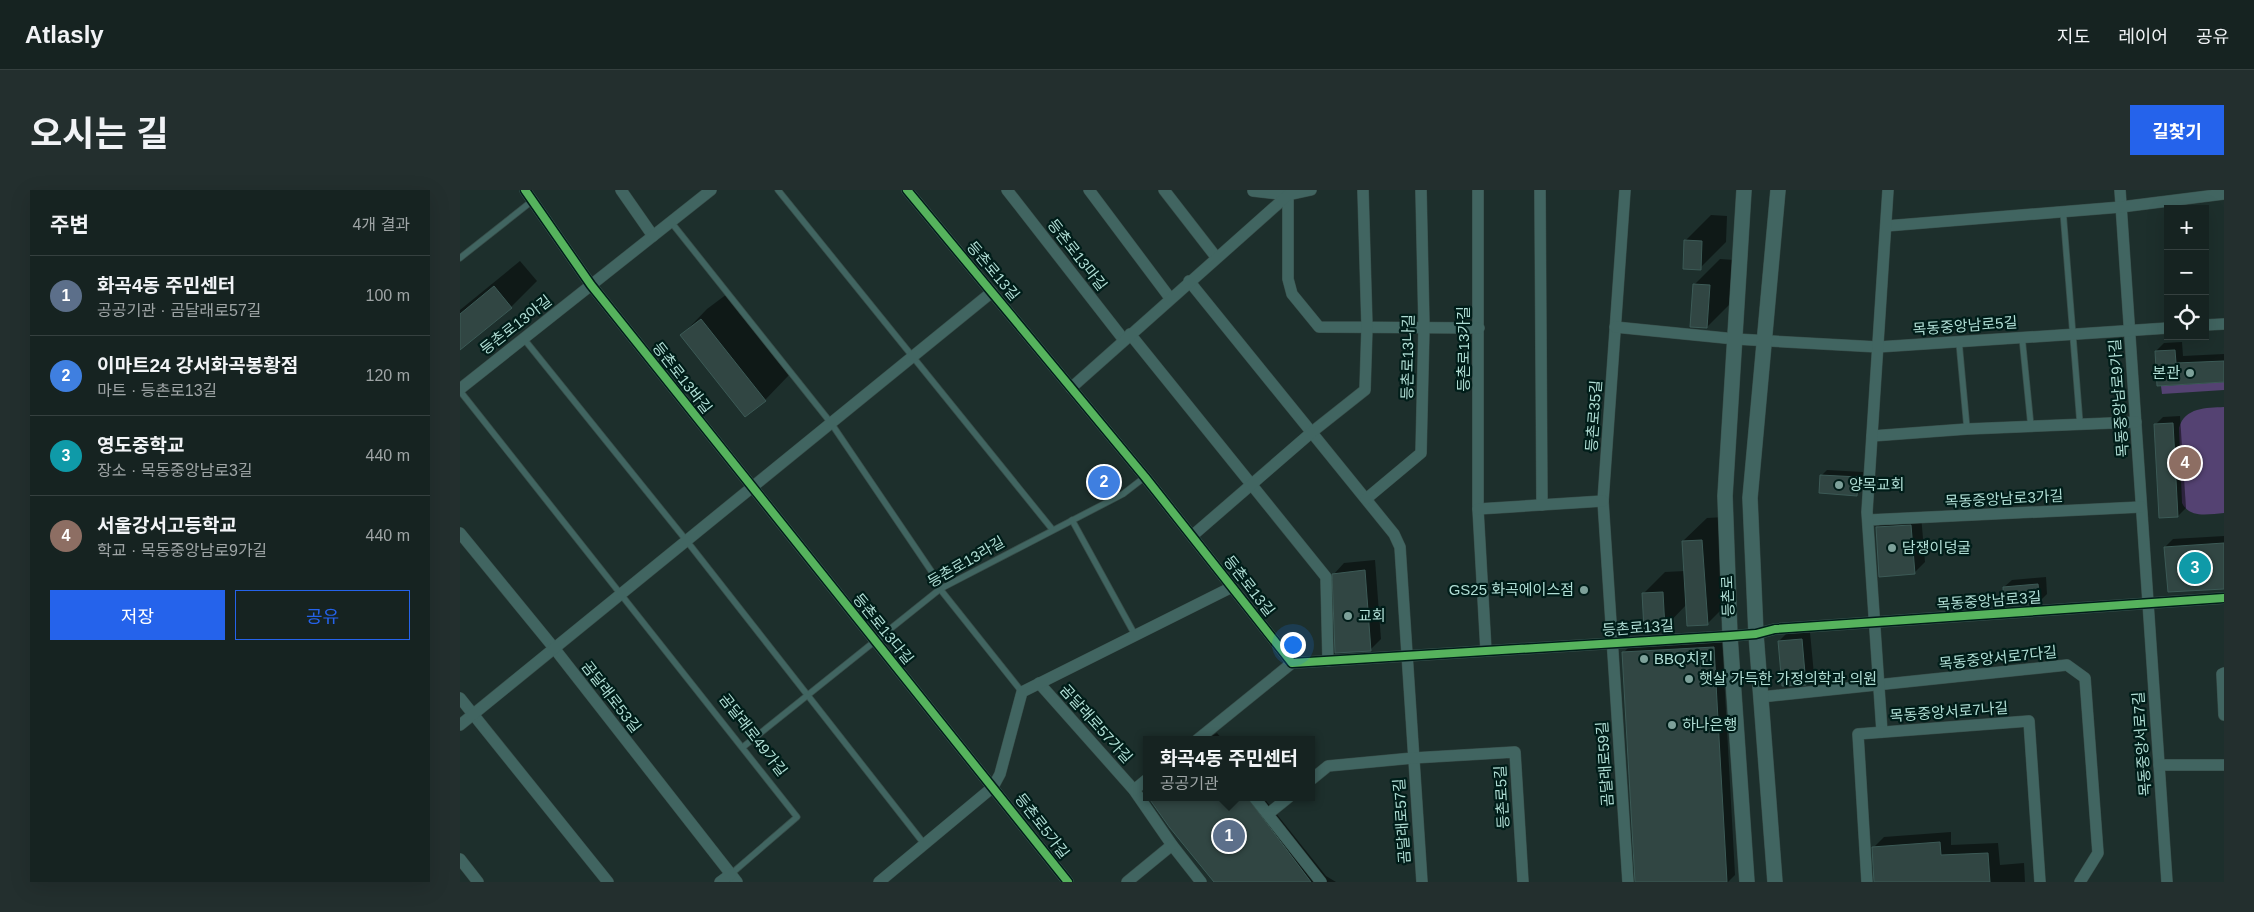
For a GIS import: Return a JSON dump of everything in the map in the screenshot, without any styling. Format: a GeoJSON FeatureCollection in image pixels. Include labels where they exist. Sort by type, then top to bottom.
{"type":"FeatureCollection","features":[{"type":"Feature","properties":{"kind":"main road","name":"등촌로"},"geometry":{"type":"LineString","coordinates":[[1744,190],[1725,496],[1730,636],[1747,882]]}},
{"type":"Feature","properties":{"kind":"main road","name":"등촌로"},"geometry":{"type":"LineString","coordinates":[[1775,882],[1756,634],[1750,498],[1778,190]]}},
{"type":"Feature","properties":{"kind":"street"},"geometry":{"type":"LineString","coordinates":[[525,190],[591,285]]}},
{"type":"Feature","properties":{"kind":"street"},"geometry":{"type":"LineString","coordinates":[[621,190],[653,236]]}},
{"type":"Feature","properties":{"kind":"street","name":"등촌로13아길"},"geometry":{"type":"LineString","coordinates":[[460,390],[711,190]]}},
{"type":"Feature","properties":{"kind":"street","name":"등촌로13길"},"geometry":{"type":"LineString","coordinates":[[907,190],[1145,477],[1292,663],[1756,634]]}},
{"type":"Feature","properties":{"kind":"street","name":"등촌로13마길"},"geometry":{"type":"LineString","coordinates":[[1007,190],[1127,337]]}},
{"type":"Feature","properties":{"kind":"street"},"geometry":{"type":"LineString","coordinates":[[1089,190],[1170,298]]}},
{"type":"Feature","properties":{"kind":"street"},"geometry":{"type":"LineString","coordinates":[[1164,190],[1216,258]]}},
{"type":"Feature","properties":{"kind":"street"},"geometry":{"type":"LineString","coordinates":[[1253,191],[1288,195],[1311,190]]}},
{"type":"Feature","properties":{"kind":"street"},"geometry":{"type":"LineString","coordinates":[[1192,536],[1312,432],[1365,390],[1367,327],[1363,190]]}},
{"type":"Feature","properties":{"kind":"street","name":"등촌로13나길"},"geometry":{"type":"LineString","coordinates":[[1366,500],[1421,454],[1424,327],[1421,190]]}},
{"type":"Feature","properties":{"kind":"street","name":"등촌로13가길"},"geometry":{"type":"LineString","coordinates":[[1478,190],[1478,509],[1486,651]]}},
{"type":"Feature","properties":{"kind":"street"},"geometry":{"type":"LineString","coordinates":[[1540,190],[1542,505]]}},
{"type":"Feature","properties":{"kind":"street","name":"등촌로35길"},"geometry":{"type":"LineString","coordinates":[[1612,643],[1602,501],[1624,190]]}},
{"type":"Feature","properties":{"kind":"street"},"geometry":{"type":"LineString","coordinates":[[1882,732],[1873,622],[1868,520],[1888,190]]}},
{"type":"Feature","properties":{"kind":"street","name":"목동중앙남로9가길"},"geometry":{"type":"LineString","coordinates":[[2120,190],[2148,603]]}},
{"type":"Feature","properties":{"kind":"street"},"geometry":{"type":"LineString","coordinates":[[2169,205],[2224,194]]}},
{"type":"Feature","properties":{"kind":"street"},"geometry":{"type":"LineString","coordinates":[[1071,388],[1189,281],[1288,195]]}},
{"type":"Feature","properties":{"kind":"street"},"geometry":{"type":"LineString","coordinates":[[1288,195],[1288,279],[1292,294],[1319,326],[1479,328]]}},
{"type":"Feature","properties":{"kind":"street"},"geometry":{"type":"LineString","coordinates":[[1886,226],[2063,211],[2164,205]]}},
{"type":"Feature","properties":{"kind":"street"},"geometry":{"type":"LineString","coordinates":[[1189,281],[1394,534],[1400,547],[1407,656]]}},
{"type":"Feature","properties":{"kind":"street","name":"등촌로13바길"},"geometry":{"type":"LineString","coordinates":[[591,285],[752,487]]}},
{"type":"Feature","properties":{"kind":"street"},"geometry":{"type":"LineString","coordinates":[[460,724],[992,292]]}},
{"type":"Feature","properties":{"kind":"street"},"geometry":{"type":"LineString","coordinates":[[2209,325],[2224,324]]}},
{"type":"Feature","properties":{"kind":"street"},"geometry":{"type":"LineString","coordinates":[[1615,327],[1764,341]]}},
{"type":"Feature","properties":{"kind":"street","name":"목동중앙남로5길"},"geometry":{"type":"LineString","coordinates":[[1764,341],[1878,347],[2164,328]]}},
{"type":"Feature","properties":{"kind":"street"},"geometry":{"type":"LineString","coordinates":[[1127,337],[1252,485],[1326,578],[1328,661]]}},
{"type":"Feature","properties":{"kind":"street"},"geometry":{"type":"LineString","coordinates":[[1872,436],[1967,429],[2031,428],[2136,422]]}},
{"type":"Feature","properties":{"kind":"street","name":"등촌로13다길"},"geometry":{"type":"LineString","coordinates":[[752,487],[993,787]]}},
{"type":"Feature","properties":{"kind":"street"},"geometry":{"type":"LineString","coordinates":[[1478,509],[1602,501]]}},
{"type":"Feature","properties":{"kind":"street","name":"목동중앙남로3가길"},"geometry":{"type":"LineString","coordinates":[[1868,520],[2141,507]]}},
{"type":"Feature","properties":{"kind":"street","name":"곰달래로53길"},"geometry":{"type":"LineString","coordinates":[[460,533],[554,648],[734,878]]}},
{"type":"Feature","properties":{"kind":"street"},"geometry":{"type":"LineString","coordinates":[[879,882],[993,787],[1000,774],[1022,692],[1232,588]]}},
{"type":"Feature","properties":{"kind":"street","name":"목동중앙남로3길"},"geometry":{"type":"LineString","coordinates":[[1756,634],[1775,629],[2224,598]]}},
{"type":"Feature","properties":{"kind":"street","name":"목동중앙서로7길"},"geometry":{"type":"LineString","coordinates":[[2148,603],[2167,882]]}},
{"type":"Feature","properties":{"kind":"street","name":"곰달래로59길"},"geometry":{"type":"LineString","coordinates":[[1612,643],[1628,882]]}},
{"type":"Feature","properties":{"kind":"street","name":"곰달래로57길"},"geometry":{"type":"LineString","coordinates":[[1407,656],[1422,882]]}},
{"type":"Feature","properties":{"kind":"street"},"geometry":{"type":"LineString","coordinates":[[1205,736],[1292,663]]}},
{"type":"Feature","properties":{"kind":"street","name":"목동중앙서로7다길"},"geometry":{"type":"LineString","coordinates":[[1761,697],[2067,665],[2085,678],[2098,853],[2080,882]]}},
{"type":"Feature","properties":{"kind":"street"},"geometry":{"type":"LineString","coordinates":[[2224,673],[2222,674],[2224,715]]}},
{"type":"Feature","properties":{"kind":"street","name":"곰달래로57가길"},"geometry":{"type":"LineString","coordinates":[[1039,682],[1134,790],[1172,845],[1201,882]]}},
{"type":"Feature","properties":{"kind":"street"},"geometry":{"type":"LineString","coordinates":[[460,698],[608,882]]}},
{"type":"Feature","properties":{"kind":"street","name":"목동중앙서로7나길"},"geometry":{"type":"LineString","coordinates":[[1868,882],[1858,734],[2029,721],[2040,882]]}},
{"type":"Feature","properties":{"kind":"street","name":"등촌로5길"},"geometry":{"type":"LineString","coordinates":[[1413,758],[1515,752],[1523,882]]}},
{"type":"Feature","properties":{"kind":"street","name":"곰달래로57길"},"geometry":{"type":"LineString","coordinates":[[1315,777],[1328,766],[1413,758]]}},
{"type":"Feature","properties":{"kind":"street"},"geometry":{"type":"LineString","coordinates":[[2159,765],[2224,765]]}},
{"type":"Feature","properties":{"kind":"street"},"geometry":{"type":"LineString","coordinates":[[1134,790],[1143,782]]}},
{"type":"Feature","properties":{"kind":"street","name":"등촌로5가길"},"geometry":{"type":"LineString","coordinates":[[993,787],[1068,882]]}},
{"type":"Feature","properties":{"kind":"street"},"geometry":{"type":"LineString","coordinates":[[1257,801],[1321,882]]}},
{"type":"Feature","properties":{"kind":"street"},"geometry":{"type":"LineString","coordinates":[[1268,814],[1284,801]]}},
{"type":"Feature","properties":{"kind":"street"},"geometry":{"type":"LineString","coordinates":[[1127,882],[1172,845]]}},
{"type":"Feature","properties":{"kind":"street"},"geometry":{"type":"LineString","coordinates":[[460,859],[478,882]]}},
{"type":"Feature","properties":{"kind":"street","name":"곰달래로49가길"},"geometry":{"type":"LineString","coordinates":[[720,882],[734,878]]}},
{"type":"Feature","properties":{"kind":"lane"},"geometry":{"type":"LineString","coordinates":[[778,190],[1052,529]]}},
{"type":"Feature","properties":{"kind":"lane"},"geometry":{"type":"LineString","coordinates":[[460,258],[532,201]]}},
{"type":"Feature","properties":{"kind":"lane"},"geometry":{"type":"LineString","coordinates":[[2063,211],[2080,424]]}},
{"type":"Feature","properties":{"kind":"lane"},"geometry":{"type":"LineString","coordinates":[[671,222],[831,423],[940,584],[940,589],[1022,692]]}},
{"type":"Feature","properties":{"kind":"lane"},"geometry":{"type":"LineString","coordinates":[[2022,337],[2031,428]]}},
{"type":"Feature","properties":{"kind":"lane"},"geometry":{"type":"LineString","coordinates":[[524,339],[686,540],[925,844]]}},
{"type":"Feature","properties":{"kind":"lane"},"geometry":{"type":"LineString","coordinates":[[1959,342],[1967,429]]}},
{"type":"Feature","properties":{"kind":"lane"},"geometry":{"type":"LineString","coordinates":[[460,390],[621,593]]}},
{"type":"Feature","properties":{"kind":"lane","name":"등촌로13라길"},"geometry":{"type":"LineString","coordinates":[[743,747],[940,589],[1052,529],[1123,494],[1145,477]]}},
{"type":"Feature","properties":{"kind":"lane"},"geometry":{"type":"LineString","coordinates":[[1072,520],[1135,635]]}},
{"type":"Feature","properties":{"kind":"lane","name":"곰달래로49가길"},"geometry":{"type":"LineString","coordinates":[[621,593],[798,817],[734,878]]}},
{"type":"Feature","properties":{"kind":"shaded area"},"geometry":{"type":"Polygon","coordinates":[[[2224,382],[2224,390],[2162,394],[2161,386],[2224,382]]]}},
{"type":"Feature","properties":{"kind":"shaded area"},"geometry":{"type":"Polygon","coordinates":[[[2224,407],[2224,513],[2195,513],[2185,508],[2182,503],[2179,428],[2182,421],[2191,412],[2224,407]]]}},
{"type":"Feature","properties":{"kind":"building"},"geometry":{"type":"Polygon","coordinates":[[[1684,240],[1702,241],[1701,270],[1683,269],[1684,240]]]}},
{"type":"Feature","properties":{"kind":"building"},"geometry":{"type":"Polygon","coordinates":[[[1693,284],[1710,285],[1707,328],[1690,327],[1693,284]]]}},
{"type":"Feature","properties":{"kind":"building"},"geometry":{"type":"Polygon","coordinates":[[[494,286],[512,308],[460,350],[460,314],[494,286]]]}},
{"type":"Feature","properties":{"kind":"building"},"geometry":{"type":"Polygon","coordinates":[[[701,319],[766,401],[745,417],[680,335],[701,319]]]}},
{"type":"Feature","properties":{"kind":"building","name":"본관"},"geometry":{"type":"Polygon","coordinates":[[[2175,350],[2176,363],[2224,361],[2224,382],[2157,386],[2155,351],[2175,350]]]}},
{"type":"Feature","properties":{"kind":"building"},"geometry":{"type":"Polygon","coordinates":[[[2173,423],[2178,517],[2159,518],[2154,424],[2173,423]]]}},
{"type":"Feature","properties":{"kind":"building","name":"양목교회"},"geometry":{"type":"Polygon","coordinates":[[[1820,475],[1859,477],[1857,496],[1819,493],[1820,475]]]}},
{"type":"Feature","properties":{"kind":"building","name":"담쟁이덩굴"},"geometry":{"type":"Polygon","coordinates":[[[1911,525],[1915,574],[1879,577],[1876,527],[1911,525]]]}},
{"type":"Feature","properties":{"kind":"building"},"geometry":{"type":"Polygon","coordinates":[[[1702,540],[1708,625],[1687,626],[1682,541],[1702,540]]]}},
{"type":"Feature","properties":{"kind":"building"},"geometry":{"type":"Polygon","coordinates":[[[2224,543],[2224,589],[2168,592],[2164,547],[2224,543]]]}},
{"type":"Feature","properties":{"kind":"building","name":"교회"},"geometry":{"type":"Polygon","coordinates":[[[1365,570],[1371,651],[1335,653],[1332,574],[1365,570]]]}},
{"type":"Feature","properties":{"kind":"building"},"geometry":{"type":"Polygon","coordinates":[[[2038,584],[2040,603],[2004,606],[2003,587],[2038,584]]]}},
{"type":"Feature","properties":{"kind":"building"},"geometry":{"type":"Polygon","coordinates":[[[1663,592],[1665,629],[1644,630],[1642,593],[1663,592]]]}},
{"type":"Feature","properties":{"kind":"building"},"geometry":{"type":"Polygon","coordinates":[[[1802,639],[1806,685],[1782,686],[1778,641],[1802,639]]]}},
{"type":"Feature","properties":{"kind":"building"},"geometry":{"type":"Polygon","coordinates":[[[1714,647],[1727,882],[1635,882],[1622,652],[1714,647]]]}},
{"type":"Feature","properties":{"kind":"building"},"geometry":{"type":"Polygon","coordinates":[[[1151,801],[1250,801],[1311,882],[1214,882],[1151,801]]]}},
{"type":"Feature","properties":{"kind":"building"},"geometry":{"type":"Polygon","coordinates":[[[1940,842],[1941,855],[1988,853],[1990,882],[1874,882],[1872,847],[1940,842]]]}},
{"type":"Feature","properties":{"kind":"cycle path"},"geometry":{"type":"LineString","coordinates":[[525,190],[591,285],[1068,882]]}},
{"type":"Feature","properties":{"kind":"cycle path"},"geometry":{"type":"LineString","coordinates":[[907,190],[1145,477],[1292,663],[1730,636],[1756,634],[1775,629],[2224,598]]}},
{"type":"Feature","properties":{"kind":"place","name":"본관"},"geometry":{"type":"Point","coordinates":[2190,373]}},
{"type":"Feature","properties":{"kind":"place","name":"서울강서고등학교"},"geometry":{"type":"Point","coordinates":[2185,463]}},
{"type":"Feature","properties":{"kind":"place","name":"이마트24 강서화곡봉황점"},"geometry":{"type":"Point","coordinates":[1104,482]}},
{"type":"Feature","properties":{"kind":"place","name":"양목교회"},"geometry":{"type":"Point","coordinates":[1839,485]}},
{"type":"Feature","properties":{"kind":"place","name":"담쟁이덩굴"},"geometry":{"type":"Point","coordinates":[1892,548]}},
{"type":"Feature","properties":{"kind":"place","name":"영도중학교"},"geometry":{"type":"Point","coordinates":[2195,568]}},
{"type":"Feature","properties":{"kind":"place","name":"GS25 화곡에이스점"},"geometry":{"type":"Point","coordinates":[1584,590]}},
{"type":"Feature","properties":{"kind":"place","name":"교회"},"geometry":{"type":"Point","coordinates":[1348,616]}},
{"type":"Feature","properties":{"kind":"place","name":"BBQ치킨"},"geometry":{"type":"Point","coordinates":[1644,659]}},
{"type":"Feature","properties":{"kind":"place","name":"햇살 가득한 가정의학과 의원"},"geometry":{"type":"Point","coordinates":[1689,679]}},
{"type":"Feature","properties":{"kind":"place","name":"하나은행"},"geometry":{"type":"Point","coordinates":[1672,725]}},
{"type":"Feature","properties":{"kind":"place","name":"화곡4동 주민센터"},"geometry":{"type":"Point","coordinates":[1229,836]}}]}
